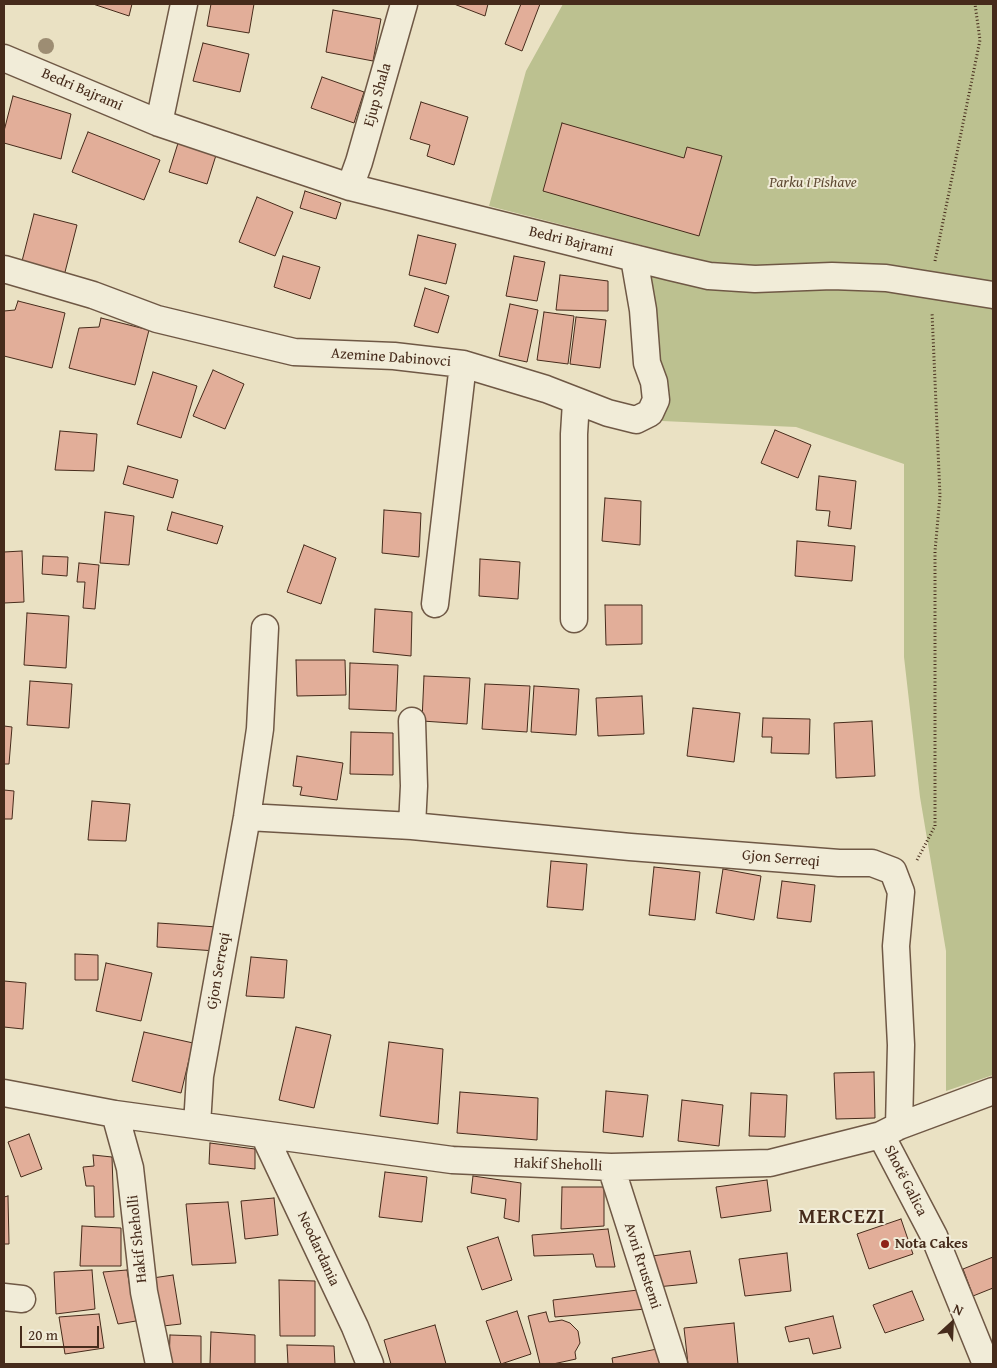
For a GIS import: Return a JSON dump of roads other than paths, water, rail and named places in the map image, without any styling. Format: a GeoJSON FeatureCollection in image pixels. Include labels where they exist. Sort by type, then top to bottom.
{"type":"FeatureCollection","features":[{"type":"Feature","properties":{"kind":"street"},"geometry":{"type":"LineString","coordinates":[[159,123],[184,4]]}},
{"type":"Feature","properties":{"kind":"street","name":"Ejup Shala"},"geometry":{"type":"LineString","coordinates":[[350,187],[359,162],[404,4]]}},
{"type":"Feature","properties":{"kind":"street","name":"Bedri Bajrami"},"geometry":{"type":"LineString","coordinates":[[4,58],[159,123],[350,187],[709,276],[755,279],[795,276],[886,278],[993,295]]}},
{"type":"Feature","properties":{"kind":"street","name":"Azemine Dabinovci"},"geometry":{"type":"LineString","coordinates":[[4,269],[93,295],[157,319],[294,352],[394,356],[463,364],[546,389],[608,414],[636,420],[650,413],[656,400],[654,382],[647,363],[644,310],[634,258]]}},
{"type":"Feature","properties":{"kind":"street"},"geometry":{"type":"LineString","coordinates":[[435,604],[463,364]]}},
{"type":"Feature","properties":{"kind":"street"},"geometry":{"type":"LineString","coordinates":[[574,619],[574,434],[576,402]]}},
{"type":"Feature","properties":{"kind":"street","name":"Gjon Serreqi"},"geometry":{"type":"LineString","coordinates":[[197,1125],[200,1076],[247,817],[260,728],[265,628]]}},
{"type":"Feature","properties":{"kind":"street"},"geometry":{"type":"LineString","coordinates":[[412,721],[414,786],[412,826]]}},
{"type":"Feature","properties":{"kind":"street","name":"Gjon Serreqi"},"geometry":{"type":"LineString","coordinates":[[247,817],[412,826],[799,860],[872,863],[893,871],[901,892],[896,946],[901,1045],[890,1131]]}},
{"type":"Feature","properties":{"kind":"street","name":"Hakif Sheholli"},"geometry":{"type":"LineString","coordinates":[[4,1093],[115,1114],[452,1160],[610,1167],[770,1162],[890,1131],[993,1091]]}},
{"type":"Feature","properties":{"kind":"street","name":"Hakif Sheholli"},"geometry":{"type":"LineString","coordinates":[[115,1114],[130,1168],[144,1292],[159,1364]]}},
{"type":"Feature","properties":{"kind":"street","name":"Shotë Galica"},"geometry":{"type":"LineString","coordinates":[[890,1131],[986,1364]]}},
{"type":"Feature","properties":{"kind":"street","name":"Neodardania"},"geometry":{"type":"LineString","coordinates":[[264,1135],[356,1327],[370,1364]]}},
{"type":"Feature","properties":{"kind":"street","name":"Avni Rrustemi"},"geometry":{"type":"LineString","coordinates":[[610,1167],[674,1364]]}},
{"type":"Feature","properties":{"kind":"place","name":"Nota Cakes"},"geometry":{"type":"Point","coordinates":[885,1244]}},
{"type":"Feature","properties":{"kind":"district","name":"MERCEZI"},"geometry":{"type":"Point","coordinates":[842,1218]}},
{"type":"Feature","properties":{"kind":"park label","name":"Parku i Pishave"},"geometry":{"type":"Point","coordinates":[813,183]}}]}
